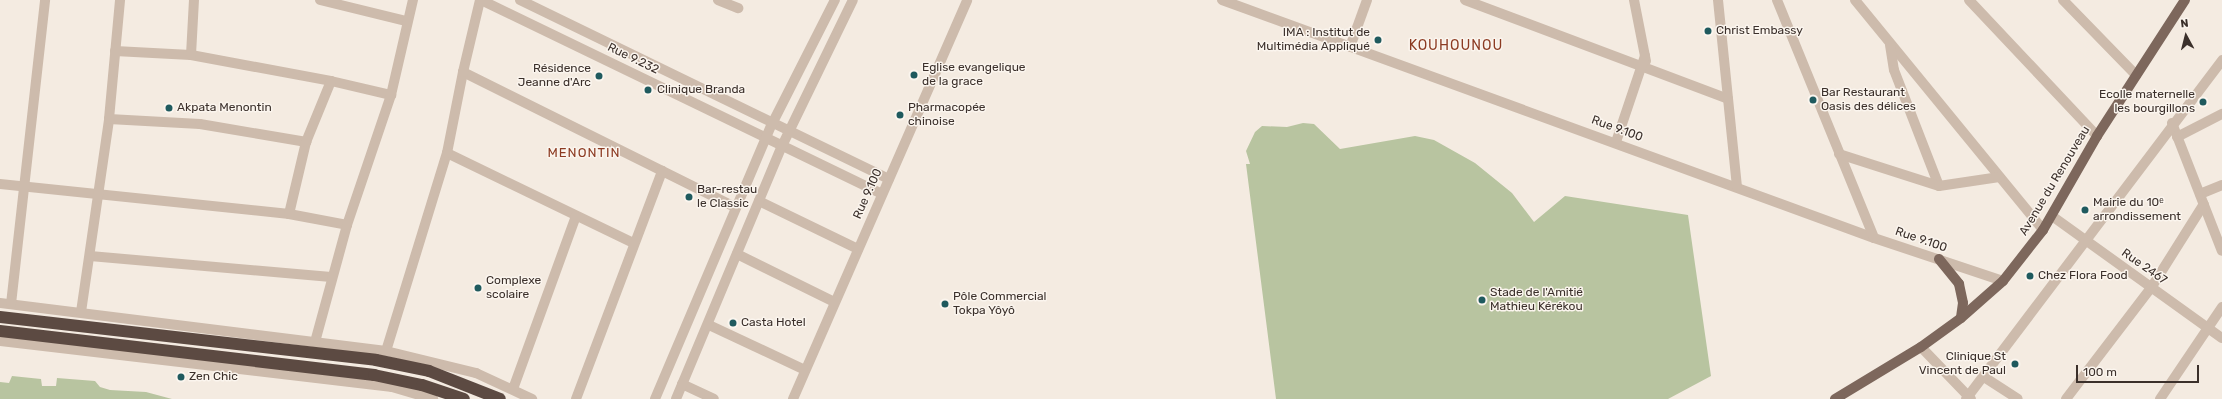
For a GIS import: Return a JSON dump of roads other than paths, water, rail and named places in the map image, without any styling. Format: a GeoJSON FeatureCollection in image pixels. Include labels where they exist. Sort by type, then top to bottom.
{"type":"FeatureCollection","features":[{"type":"Feature","properties":{"kind":"highway"},"geometry":{"type":"LineString","coordinates":[[0,317],[382,361],[436,373],[500,399]]}},
{"type":"Feature","properties":{"kind":"highway"},"geometry":{"type":"LineString","coordinates":[[0,332],[374,374],[422,385],[464,399]]}},
{"type":"Feature","properties":{"kind":"main road","name":"Avenue du Renouveau"},"geometry":{"type":"LineString","coordinates":[[1835,399],[1921,347],[1961,318],[2004,280],[2043,230],[2097,136],[2185,0]]}},
{"type":"Feature","properties":{"kind":"main road"},"geometry":{"type":"LineString","coordinates":[[1939,259],[1959,284],[1963,303],[1961,318]]}},
{"type":"Feature","properties":{"kind":"street"},"geometry":{"type":"LineString","coordinates":[[11,304],[45,0]]}},
{"type":"Feature","properties":{"kind":"street"},"geometry":{"type":"LineString","coordinates":[[81,312],[109,119],[120,0]]}},
{"type":"Feature","properties":{"kind":"street"},"geometry":{"type":"LineString","coordinates":[[191,54],[194,0]]}},
{"type":"Feature","properties":{"kind":"street"},"geometry":{"type":"LineString","coordinates":[[320,0],[406,21]]}},
{"type":"Feature","properties":{"kind":"street"},"geometry":{"type":"LineString","coordinates":[[314,342],[331,277],[347,225],[391,95],[406,21],[413,0]]}},
{"type":"Feature","properties":{"kind":"street"},"geometry":{"type":"LineString","coordinates":[[386,351],[447,153],[463,72],[481,0]]}},
{"type":"Feature","properties":{"kind":"street","name":"Rue 9.232"},"geometry":{"type":"LineString","coordinates":[[481,0],[882,194]]}},
{"type":"Feature","properties":{"kind":"street","name":"Rue 9.232"},"geometry":{"type":"LineString","coordinates":[[520,0],[772,124],[889,179]]}},
{"type":"Feature","properties":{"kind":"street"},"geometry":{"type":"LineString","coordinates":[[718,0],[738,8]]}},
{"type":"Feature","properties":{"kind":"street"},"geometry":{"type":"LineString","coordinates":[[655,399],[772,124],[835,0]]}},
{"type":"Feature","properties":{"kind":"street"},"geometry":{"type":"LineString","coordinates":[[676,399],[709,325],[782,146],[853,0]]}},
{"type":"Feature","properties":{"kind":"street","name":"Rue 9.100"},"geometry":{"type":"LineString","coordinates":[[793,399],[967,0]]}},
{"type":"Feature","properties":{"kind":"street","name":"Rue 9.100"},"geometry":{"type":"LineString","coordinates":[[1222,0],[1616,142],[1874,238],[2004,280]]}},
{"type":"Feature","properties":{"kind":"street"},"geometry":{"type":"LineString","coordinates":[[1350,47],[1367,0]]}},
{"type":"Feature","properties":{"kind":"street"},"geometry":{"type":"LineString","coordinates":[[1465,0],[1728,99]]}},
{"type":"Feature","properties":{"kind":"street"},"geometry":{"type":"LineString","coordinates":[[1616,142],[1645,67],[1645,56],[1634,0]]}},
{"type":"Feature","properties":{"kind":"street"},"geometry":{"type":"LineString","coordinates":[[1718,0],[1737,187]]}},
{"type":"Feature","properties":{"kind":"street"},"geometry":{"type":"LineString","coordinates":[[1777,0],[1874,238]]}},
{"type":"Feature","properties":{"kind":"street"},"geometry":{"type":"LineString","coordinates":[[1855,0],[1890,45],[2043,230]]}},
{"type":"Feature","properties":{"kind":"street"},"geometry":{"type":"LineString","coordinates":[[1969,0],[2097,136]]}},
{"type":"Feature","properties":{"kind":"street"},"geometry":{"type":"LineString","coordinates":[[2063,0],[2136,75]]}},
{"type":"Feature","properties":{"kind":"street"},"geometry":{"type":"LineString","coordinates":[[814,42],[829,50]]}},
{"type":"Feature","properties":{"kind":"street"},"geometry":{"type":"LineString","coordinates":[[1890,45],[1894,70],[1939,186]]}},
{"type":"Feature","properties":{"kind":"street"},"geometry":{"type":"LineString","coordinates":[[115,51],[191,54],[331,80],[391,95]]}},
{"type":"Feature","properties":{"kind":"street"},"geometry":{"type":"LineString","coordinates":[[1921,347],[1968,398],[2083,240],[2222,60]]}},
{"type":"Feature","properties":{"kind":"street"},"geometry":{"type":"LineString","coordinates":[[463,72],[736,207]]}},
{"type":"Feature","properties":{"kind":"street"},"geometry":{"type":"LineString","coordinates":[[289,214],[306,142],[331,80]]}},
{"type":"Feature","properties":{"kind":"street"},"geometry":{"type":"LineString","coordinates":[[2177,136],[2222,114]]}},
{"type":"Feature","properties":{"kind":"street"},"geometry":{"type":"LineString","coordinates":[[109,119],[200,124],[306,142]]}},
{"type":"Feature","properties":{"kind":"street"},"geometry":{"type":"LineString","coordinates":[[2172,123],[2222,251]]}},
{"type":"Feature","properties":{"kind":"street"},"geometry":{"type":"LineString","coordinates":[[447,153],[633,243]]}},
{"type":"Feature","properties":{"kind":"street"},"geometry":{"type":"LineString","coordinates":[[1839,154],[1939,186],[1999,177]]}},
{"type":"Feature","properties":{"kind":"street"},"geometry":{"type":"LineString","coordinates":[[576,399],[633,243],[662,171]]}},
{"type":"Feature","properties":{"kind":"street"},"geometry":{"type":"LineString","coordinates":[[0,184],[24,188],[289,214],[347,225]]}},
{"type":"Feature","properties":{"kind":"street"},"geometry":{"type":"LineString","coordinates":[[2200,194],[2222,185]]}},
{"type":"Feature","properties":{"kind":"street"},"geometry":{"type":"LineString","coordinates":[[759,201],[858,249]]}},
{"type":"Feature","properties":{"kind":"street"},"geometry":{"type":"LineString","coordinates":[[2066,399],[2150,288],[2204,204]]}},
{"type":"Feature","properties":{"kind":"street"},"geometry":{"type":"LineString","coordinates":[[513,389],[576,216]]}},
{"type":"Feature","properties":{"kind":"street","name":"Rue 2467"},"geometry":{"type":"LineString","coordinates":[[2052,216],[2083,240],[2222,338]]}},
{"type":"Feature","properties":{"kind":"street"},"geometry":{"type":"LineString","coordinates":[[737,254],[834,302]]}},
{"type":"Feature","properties":{"kind":"street"},"geometry":{"type":"LineString","coordinates":[[90,256],[331,277]]}},
{"type":"Feature","properties":{"kind":"street"},"geometry":{"type":"LineString","coordinates":[[0,303],[81,312],[224,333],[386,351],[476,373],[532,399]]}},
{"type":"Feature","properties":{"kind":"street"},"geometry":{"type":"LineString","coordinates":[[2160,399],[2222,307]]}},
{"type":"Feature","properties":{"kind":"street"},"geometry":{"type":"LineString","coordinates":[[709,325],[805,370]]}},
{"type":"Feature","properties":{"kind":"street"},"geometry":{"type":"LineString","coordinates":[[0,341],[385,386],[434,399]]}},
{"type":"Feature","properties":{"kind":"street"},"geometry":{"type":"LineString","coordinates":[[1984,377],[2018,399]]}},
{"type":"Feature","properties":{"kind":"street"},"geometry":{"type":"LineString","coordinates":[[682,384],[714,399]]}},
{"type":"Feature","properties":{"kind":"place","name":"Christ Embassy"},"geometry":{"type":"Point","coordinates":[1708,31]}},
{"type":"Feature","properties":{"kind":"place","name":"IMA : Institut de Multimédia Appliqué"},"geometry":{"type":"Point","coordinates":[1378,40]}},
{"type":"Feature","properties":{"kind":"place","name":"Eglise evangelique de la grace"},"geometry":{"type":"Point","coordinates":[914,75]}},
{"type":"Feature","properties":{"kind":"place","name":"Résidence Jeanne d'Arc"},"geometry":{"type":"Point","coordinates":[599,76]}},
{"type":"Feature","properties":{"kind":"place","name":"Clinique Branda"},"geometry":{"type":"Point","coordinates":[648,90]}},
{"type":"Feature","properties":{"kind":"place","name":"Bar Restaurant Oasis des délices"},"geometry":{"type":"Point","coordinates":[1813,100]}},
{"type":"Feature","properties":{"kind":"place","name":"Ecolle maternelle les bourgillons"},"geometry":{"type":"Point","coordinates":[2203,102]}},
{"type":"Feature","properties":{"kind":"place","name":"Akpata Menontin"},"geometry":{"type":"Point","coordinates":[169,108]}},
{"type":"Feature","properties":{"kind":"place","name":"Pharmacopée chinoise"},"geometry":{"type":"Point","coordinates":[900,115]}},
{"type":"Feature","properties":{"kind":"place","name":"Bar-restau le Classic"},"geometry":{"type":"Point","coordinates":[689,197]}},
{"type":"Feature","properties":{"kind":"place","name":"Mairie du 10ᵉ arrondissement"},"geometry":{"type":"Point","coordinates":[2085,210]}},
{"type":"Feature","properties":{"kind":"place","name":"Chez Flora Food"},"geometry":{"type":"Point","coordinates":[2030,276]}},
{"type":"Feature","properties":{"kind":"place","name":"Complexe scolaire"},"geometry":{"type":"Point","coordinates":[478,288]}},
{"type":"Feature","properties":{"kind":"place","name":"Stade de l'Amitié Mathieu Kérékou"},"geometry":{"type":"Point","coordinates":[1482,300]}},
{"type":"Feature","properties":{"kind":"place","name":"Pôle Commercial Tokpa Yôyô"},"geometry":{"type":"Point","coordinates":[945,304]}},
{"type":"Feature","properties":{"kind":"place","name":"Casta Hotel"},"geometry":{"type":"Point","coordinates":[733,323]}},
{"type":"Feature","properties":{"kind":"place","name":"Clinique St Vincent de Paul"},"geometry":{"type":"Point","coordinates":[2015,364]}},
{"type":"Feature","properties":{"kind":"place","name":"Zen Chic"},"geometry":{"type":"Point","coordinates":[181,377]}},
{"type":"Feature","properties":{"kind":"district","name":"KOUHOUNOU"},"geometry":{"type":"Point","coordinates":[1456,46]}},
{"type":"Feature","properties":{"kind":"district","name":"MENONTIN"},"geometry":{"type":"Point","coordinates":[584,153]}}]}
